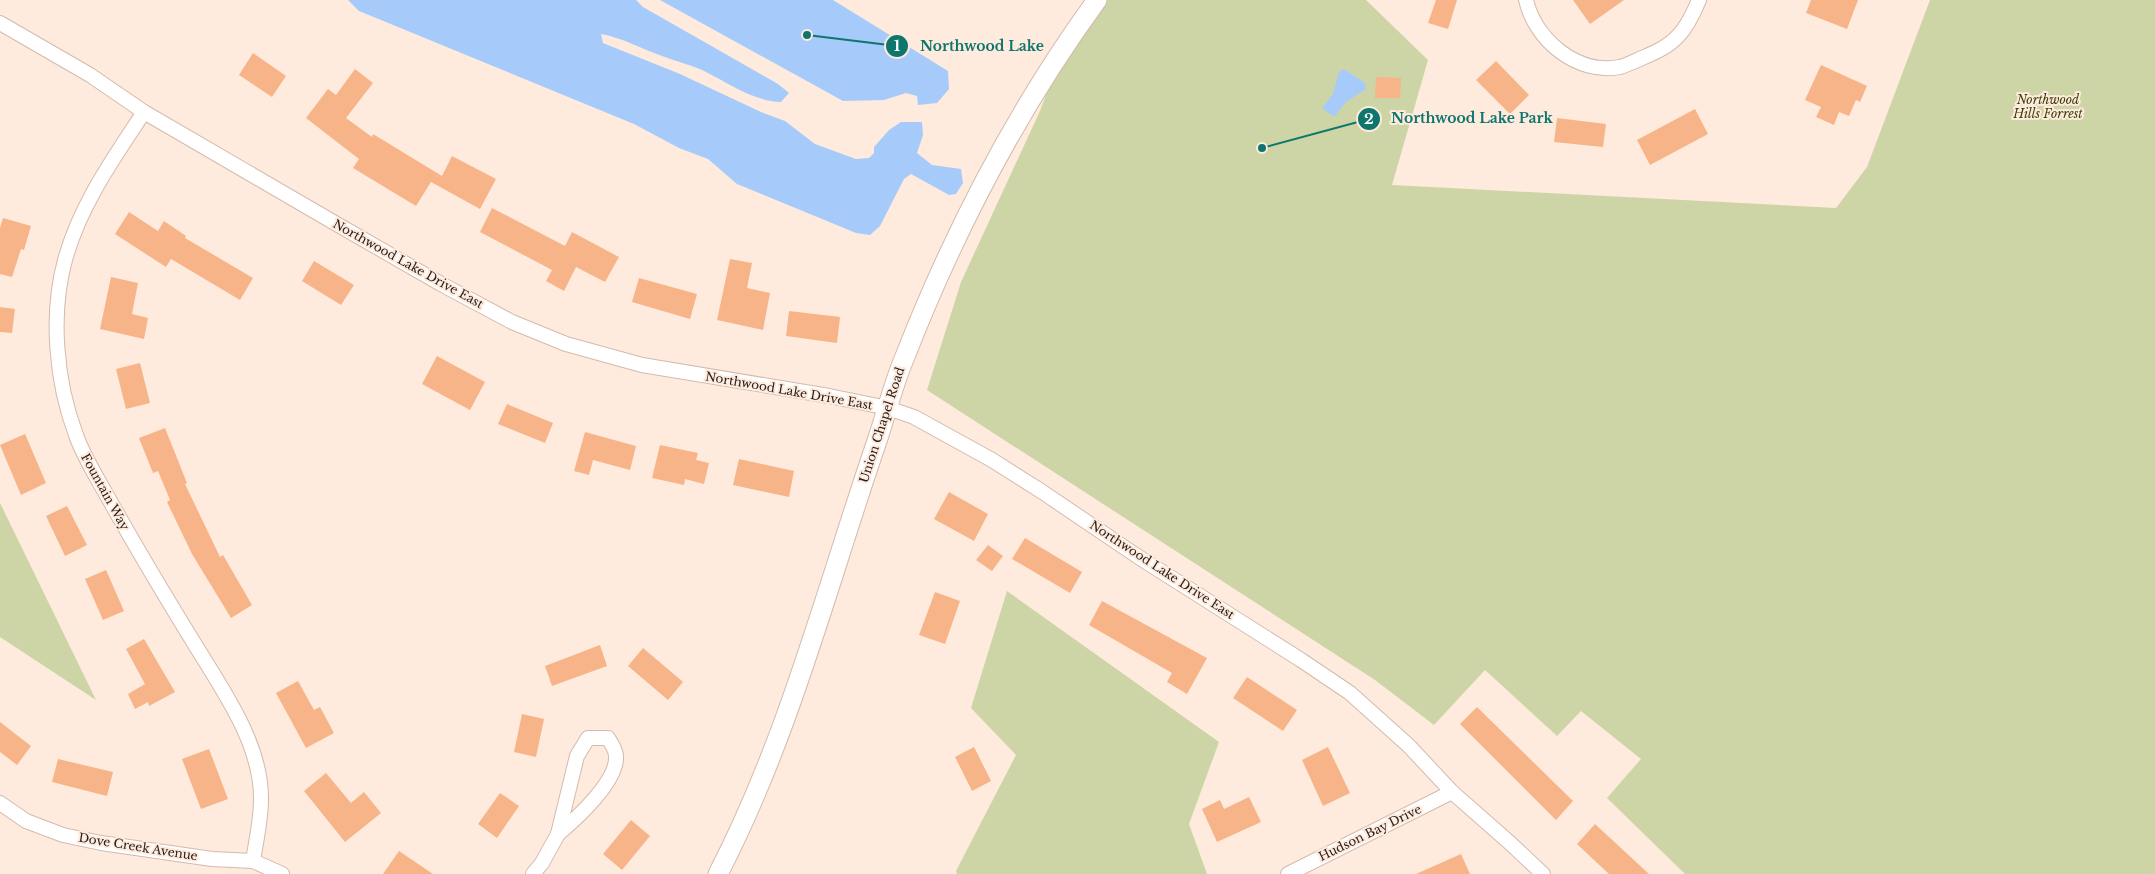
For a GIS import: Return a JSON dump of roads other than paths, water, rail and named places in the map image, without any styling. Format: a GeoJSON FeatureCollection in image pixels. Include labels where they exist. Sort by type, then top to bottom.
{"type":"FeatureCollection","features":[{"type":"Feature","properties":{"kind":"street","name":"Union Chapel Road"},"geometry":{"type":"LineString","coordinates":[[718,874],[740,830],[778,742],[903,360],[950,250],[984,179],[1043,78],[1097,0]]}},
{"type":"Feature","properties":{"kind":"street"},"geometry":{"type":"LineString","coordinates":[[1526,0],[1537,29],[1550,44],[1565,55],[1582,63],[1601,68],[1621,66],[1656,52],[1677,37],[1699,0]]}},
{"type":"Feature","properties":{"kind":"street","name":"Northwood Lake Drive East"},"geometry":{"type":"LineString","coordinates":[[0,23],[90,75],[144,112],[441,284],[512,322],[557,340],[642,365],[754,382],[888,408],[914,417],[992,460],[1350,693],[1380,719],[1452,792],[1510,842],[1542,874]]}},
{"type":"Feature","properties":{"kind":"street","name":"Fountain Way"},"geometry":{"type":"LineString","coordinates":[[144,112],[99,181],[86,206],[65,260],[61,279],[58,319],[61,378],[76,434],[83,452],[130,537],[222,689],[249,742],[256,760],[261,799],[253,862]]}},
{"type":"Feature","properties":{"kind":"street"},"geometry":{"type":"LineString","coordinates":[[533,874],[542,863],[558,834],[577,756],[588,738],[608,738],[616,756],[612,773],[603,789],[579,817],[558,834]]}},
{"type":"Feature","properties":{"kind":"street","name":"Hudson Bay Drive"},"geometry":{"type":"LineString","coordinates":[[1288,874],[1452,792]]}},
{"type":"Feature","properties":{"kind":"street","name":"Dove Creek Avenue"},"geometry":{"type":"LineString","coordinates":[[0,803],[26,821],[63,834],[101,842],[212,859],[253,862],[282,874]]}},
{"type":"Feature","properties":{"kind":"water"},"geometry":{"type":"Polygon","coordinates":[[[348,0],[636,0],[643,7],[778,84],[789,93],[781,102],[761,99],[690,65],[617,38],[601,34],[603,43],[680,74],[761,112],[785,121],[815,144],[856,159],[869,158],[874,153],[874,147],[889,130],[901,122],[922,122],[923,135],[917,153],[932,165],[961,169],[963,183],[956,194],[949,195],[911,174],[904,179],[880,226],[870,235],[856,233],[737,184],[708,159],[679,148],[634,124],[359,11],[348,0]]]}},
{"type":"Feature","properties":{"kind":"water"},"geometry":{"type":"Polygon","coordinates":[[[660,0],[833,0],[948,71],[949,89],[937,103],[918,105],[917,96],[906,93],[884,100],[843,101],[660,0]]]}},
{"type":"Feature","properties":{"kind":"water"},"geometry":{"type":"Polygon","coordinates":[[[1344,69],[1365,83],[1366,89],[1346,102],[1334,117],[1322,108],[1333,94],[1339,72],[1344,69]]]}},
{"type":"Feature","properties":{"kind":"place","name":"Northwood Lake"},"geometry":{"type":"Point","coordinates":[807,35]}},
{"type":"Feature","properties":{"kind":"place","name":"Northwood Lake Park"},"geometry":{"type":"Point","coordinates":[1262,148]}},
{"type":"Feature","properties":{"kind":"park label","name":"Northwood Hills Forrest"},"geometry":{"type":"Point","coordinates":[2048,107]}}]}
